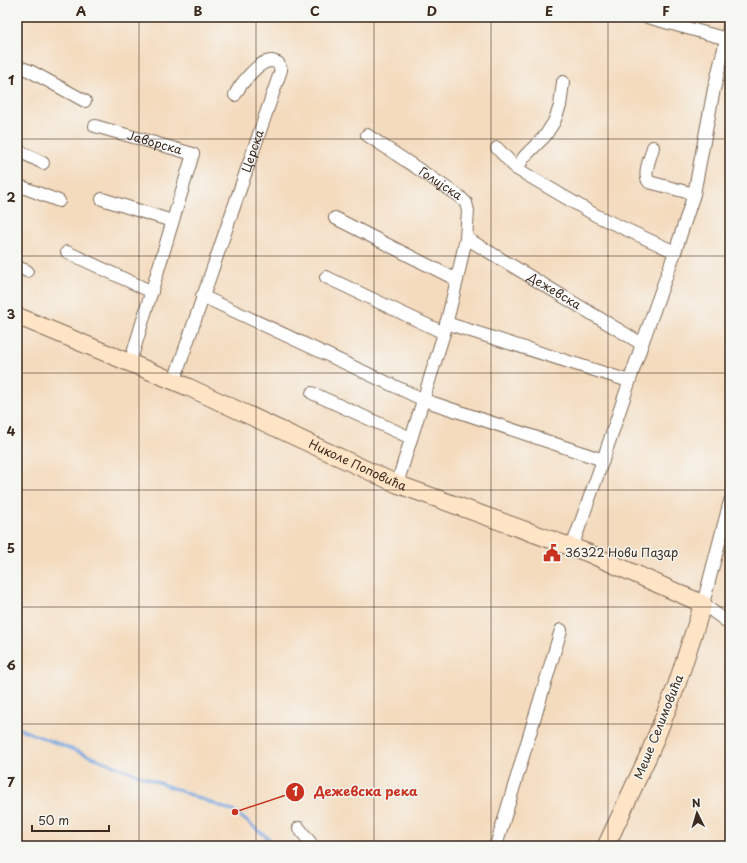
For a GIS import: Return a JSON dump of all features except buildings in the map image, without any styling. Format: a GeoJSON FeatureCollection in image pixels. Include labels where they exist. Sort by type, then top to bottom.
{"type":"FeatureCollection","features":[{"type":"Feature","properties":{"kind":"main road","name":"Николе Поповића"},"geometry":{"type":"LineString","coordinates":[[17,316],[174,381],[397,484],[572,547],[703,604]]}},
{"type":"Feature","properties":{"kind":"main road","name":"Меше Селимовића"},"geometry":{"type":"LineString","coordinates":[[606,846],[650,752],[676,687],[703,604]]}},
{"type":"Feature","properties":{"kind":"street"},"geometry":{"type":"LineString","coordinates":[[647,17],[727,39]]}},
{"type":"Feature","properties":{"kind":"street"},"geometry":{"type":"LineString","coordinates":[[572,547],[694,194],[714,89],[730,24]]}},
{"type":"Feature","properties":{"kind":"street","name":"Церска"},"geometry":{"type":"LineString","coordinates":[[174,381],[281,70],[278,63],[271,60],[264,62],[247,78],[237,90],[235,95]]}},
{"type":"Feature","properties":{"kind":"street"},"geometry":{"type":"LineString","coordinates":[[17,66],[30,71],[85,101]]}},
{"type":"Feature","properties":{"kind":"street"},"geometry":{"type":"LineString","coordinates":[[517,169],[524,156],[545,136],[554,122],[560,106],[563,82]]}},
{"type":"Feature","properties":{"kind":"street","name":"Јаворска"},"geometry":{"type":"LineString","coordinates":[[95,126],[193,154],[130,363]]}},
{"type":"Feature","properties":{"kind":"street","name":"Голијска"},"geometry":{"type":"LineString","coordinates":[[367,135],[459,196],[466,202],[468,211],[466,238],[445,328],[397,484]]}},
{"type":"Feature","properties":{"kind":"street"},"geometry":{"type":"LineString","coordinates":[[653,147],[646,174],[649,182],[694,194]]}},
{"type":"Feature","properties":{"kind":"street"},"geometry":{"type":"LineString","coordinates":[[497,148],[517,169],[597,216],[675,252]]}},
{"type":"Feature","properties":{"kind":"street"},"geometry":{"type":"LineString","coordinates":[[17,150],[43,163]]}},
{"type":"Feature","properties":{"kind":"street"},"geometry":{"type":"LineString","coordinates":[[17,185],[59,201]]}},
{"type":"Feature","properties":{"kind":"street"},"geometry":{"type":"LineString","coordinates":[[102,199],[172,221]]}},
{"type":"Feature","properties":{"kind":"street"},"geometry":{"type":"LineString","coordinates":[[335,218],[457,280]]}},
{"type":"Feature","properties":{"kind":"street","name":"Дежевска"},"geometry":{"type":"LineString","coordinates":[[466,238],[642,344]]}},
{"type":"Feature","properties":{"kind":"street"},"geometry":{"type":"LineString","coordinates":[[67,252],[152,292]]}},
{"type":"Feature","properties":{"kind":"street"},"geometry":{"type":"LineString","coordinates":[[326,277],[445,328],[629,381]]}},
{"type":"Feature","properties":{"kind":"street"},"geometry":{"type":"LineString","coordinates":[[202,296],[424,400],[603,460]]}},
{"type":"Feature","properties":{"kind":"street"},"geometry":{"type":"LineString","coordinates":[[312,393],[411,438]]}},
{"type":"Feature","properties":{"kind":"street","name":"Меше Селимовића"},"geometry":{"type":"LineString","coordinates":[[703,604],[730,501]]}},
{"type":"Feature","properties":{"kind":"street"},"geometry":{"type":"LineString","coordinates":[[703,604],[730,624]]}},
{"type":"Feature","properties":{"kind":"street"},"geometry":{"type":"LineString","coordinates":[[496,846],[560,630]]}},
{"type":"Feature","properties":{"kind":"street"},"geometry":{"type":"LineString","coordinates":[[299,828],[313,846]]}},
{"type":"Feature","properties":{"kind":"waterway"},"geometry":{"type":"LineString","coordinates":[[17,728],[235,812],[278,846]]}},
{"type":"Feature","properties":{"kind":"place","name":"36322 Нови Пазар"},"geometry":{"type":"Point","coordinates":[552,553]}},
{"type":"Feature","properties":{"kind":"place","name":"Дежевска река"},"geometry":{"type":"Point","coordinates":[235,812]}}]}
